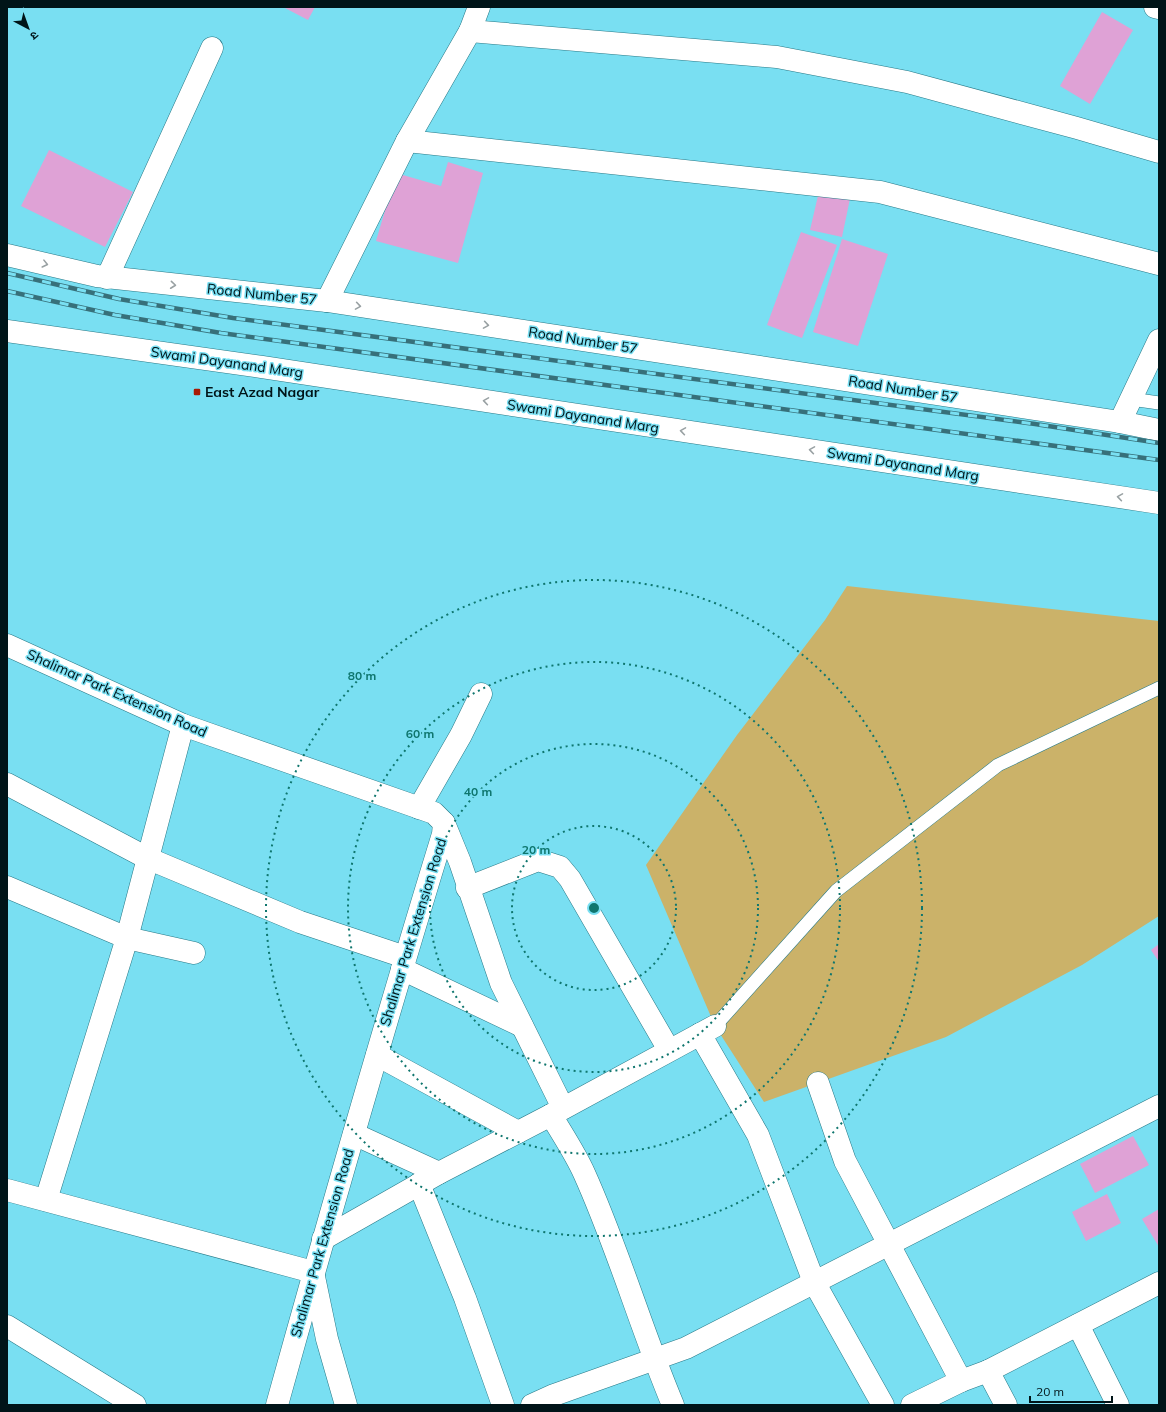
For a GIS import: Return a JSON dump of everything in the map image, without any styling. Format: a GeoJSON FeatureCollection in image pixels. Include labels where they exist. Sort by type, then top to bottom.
{"type":"FeatureCollection","features":[{"type":"Feature","properties":{"kind":"street"},"geometry":{"type":"LineString","coordinates":[[327,301],[408,141],[470,31],[479,7]]}},
{"type":"Feature","properties":{"kind":"street"},"geometry":{"type":"LineString","coordinates":[[1155,7],[1159,8]]}},
{"type":"Feature","properties":{"kind":"street"},"geometry":{"type":"LineString","coordinates":[[470,31],[777,57],[907,82],[1159,152]]}},
{"type":"Feature","properties":{"kind":"street"},"geometry":{"type":"LineString","coordinates":[[107,278],[212,48]]}},
{"type":"Feature","properties":{"kind":"street"},"geometry":{"type":"LineString","coordinates":[[408,141],[880,192],[1159,264]]}},
{"type":"Feature","properties":{"kind":"street","name":"Road Number 57"},"geometry":{"type":"LineString","coordinates":[[7,255],[107,278],[327,301],[1120,422],[1159,430]]}},
{"type":"Feature","properties":{"kind":"street","name":"Swami Dayanand Marg"},"geometry":{"type":"LineString","coordinates":[[7,331],[270,368],[1159,503]]}},
{"type":"Feature","properties":{"kind":"street"},"geometry":{"type":"LineString","coordinates":[[1120,422],[1159,340]]}},
{"type":"Feature","properties":{"kind":"street","name":"Shalimar Park Extension Road"},"geometry":{"type":"LineString","coordinates":[[7,645],[183,725],[434,813],[444,823],[443,834],[323,1239],[277,1405]]}},
{"type":"Feature","properties":{"kind":"street"},"geometry":{"type":"LineString","coordinates":[[419,808],[461,735],[481,694]]}},
{"type":"Feature","properties":{"kind":"street"},"geometry":{"type":"LineString","coordinates":[[46,1200],[127,938],[183,725]]}},
{"type":"Feature","properties":{"kind":"street"},"geometry":{"type":"LineString","coordinates":[[7,784],[147,858],[300,922],[404,963],[522,1026]]}},
{"type":"Feature","properties":{"kind":"street"},"geometry":{"type":"LineString","coordinates":[[444,823],[460,862],[467,888],[500,983],[522,1026],[584,1172],[613,1245],[654,1360],[673,1405]]}},
{"type":"Feature","properties":{"kind":"street"},"geometry":{"type":"LineString","coordinates":[[467,888],[538,860],[560,867],[570,879],[669,1050]]}},
{"type":"Feature","properties":{"kind":"street"},"geometry":{"type":"LineString","coordinates":[[7,887],[127,938],[194,953]]}},
{"type":"Feature","properties":{"kind":"street"},"geometry":{"type":"LineString","coordinates":[[323,1239],[439,1173],[708,1030],[758,1135],[814,1282],[883,1405]]}},
{"type":"Feature","properties":{"kind":"street"},"geometry":{"type":"LineString","coordinates":[[377,1055],[518,1132]]}},
{"type":"Feature","properties":{"kind":"street"},"geometry":{"type":"LineString","coordinates":[[818,1083],[845,1161],[962,1381]]}},
{"type":"Feature","properties":{"kind":"street"},"geometry":{"type":"LineString","coordinates":[[532,1405],[554,1395],[686,1348],[1159,1106]]}},
{"type":"Feature","properties":{"kind":"street"},"geometry":{"type":"LineString","coordinates":[[354,1134],[439,1173]]}},
{"type":"Feature","properties":{"kind":"street"},"geometry":{"type":"LineString","coordinates":[[419,1184],[465,1298],[503,1405]]}},
{"type":"Feature","properties":{"kind":"street"},"geometry":{"type":"LineString","coordinates":[[7,1190],[314,1272],[327,1339],[346,1405]]}},
{"type":"Feature","properties":{"kind":"street"},"geometry":{"type":"LineString","coordinates":[[918,1404],[962,1381],[988,1371],[1159,1283]]}},
{"type":"Feature","properties":{"kind":"street"},"geometry":{"type":"LineString","coordinates":[[1078,1325],[1118,1405]]}},
{"type":"Feature","properties":{"kind":"street"},"geometry":{"type":"LineString","coordinates":[[7,1326],[135,1405]]}},
{"type":"Feature","properties":{"kind":"street"},"geometry":{"type":"LineString","coordinates":[[988,1371],[1006,1405]]}},
{"type":"Feature","properties":{"kind":"lane"},"geometry":{"type":"LineString","coordinates":[[1131,399],[1159,403]]}},
{"type":"Feature","properties":{"kind":"lane"},"geometry":{"type":"LineString","coordinates":[[708,1030],[836,891],[998,765],[1159,688]]}},
{"type":"Feature","properties":{"kind":"shaded area"},"geometry":{"type":"Polygon","coordinates":[[[847,586],[1159,621],[1159,916],[1082,965],[946,1037],[764,1102],[715,1026],[646,865],[737,735],[825,620],[847,586]]]}},
{"type":"Feature","properties":{"kind":"building"},"geometry":{"type":"Polygon","coordinates":[[[283,7],[315,7],[308,20],[283,7]]]}},
{"type":"Feature","properties":{"kind":"building"},"geometry":{"type":"Polygon","coordinates":[[[1102,12],[1133,30],[1090,104],[1060,86],[1102,12]]]}},
{"type":"Feature","properties":{"kind":"building"},"geometry":{"type":"Polygon","coordinates":[[[49,150],[133,192],[105,247],[21,206],[49,150]]]}},
{"type":"Feature","properties":{"kind":"building"},"geometry":{"type":"Polygon","coordinates":[[[448,162],[483,173],[458,263],[376,241],[396,173],[441,186],[448,162]]]}},
{"type":"Feature","properties":{"kind":"building"},"geometry":{"type":"Polygon","coordinates":[[[820,187],[851,194],[842,237],[810,230],[820,187]]]}},
{"type":"Feature","properties":{"kind":"building"},"geometry":{"type":"Polygon","coordinates":[[[801,232],[837,245],[802,338],[767,325],[801,232]]]}},
{"type":"Feature","properties":{"kind":"building"},"geometry":{"type":"Polygon","coordinates":[[[842,239],[888,254],[858,346],[813,332],[842,239]]]}},
{"type":"Feature","properties":{"kind":"building"},"geometry":{"type":"Polygon","coordinates":[[[1159,944],[1159,962],[1151,950],[1159,944]]]}},
{"type":"Feature","properties":{"kind":"building"},"geometry":{"type":"Polygon","coordinates":[[[1133,1136],[1149,1165],[1095,1193],[1080,1164],[1133,1136]]]}},
{"type":"Feature","properties":{"kind":"building"},"geometry":{"type":"Polygon","coordinates":[[[1107,1194],[1121,1223],[1086,1241],[1072,1212],[1107,1194]]]}},
{"type":"Feature","properties":{"kind":"building"},"geometry":{"type":"Polygon","coordinates":[[[1159,1209],[1159,1247],[1142,1219],[1159,1209]]]}},
{"type":"Feature","properties":{"kind":"railway"},"geometry":{"type":"LineString","coordinates":[[7,273],[119,299],[233,318],[1035,424],[1159,443]]}},
{"type":"Feature","properties":{"kind":"railway"},"geometry":{"type":"LineString","coordinates":[[7,291],[115,315],[221,333],[1159,460]]}},
{"type":"Feature","properties":{"kind":"place","name":"East Azad Nagar"},"geometry":{"type":"Point","coordinates":[197,392]}}]}
